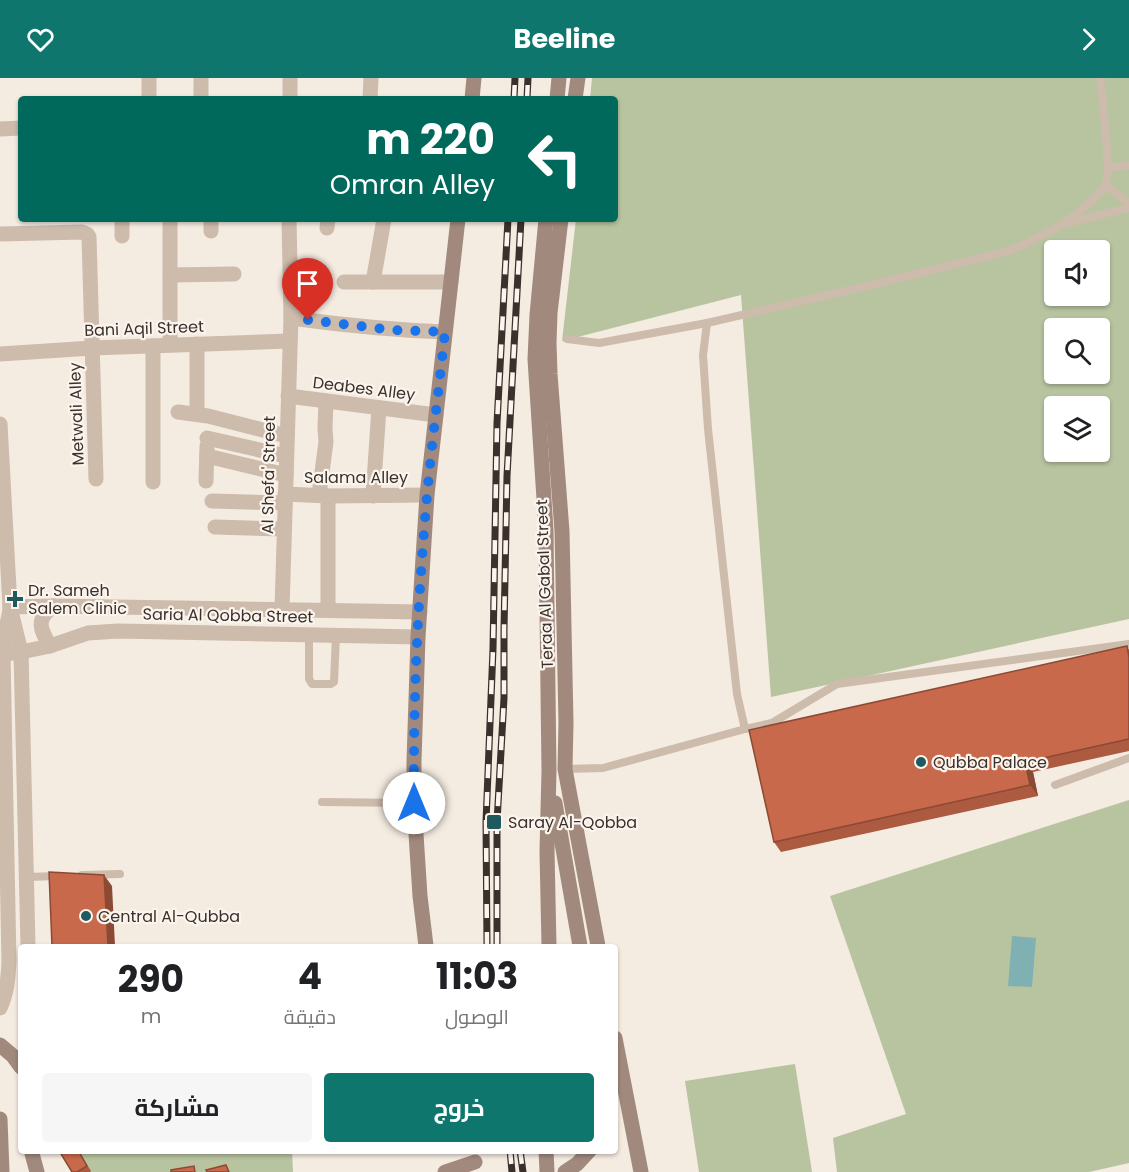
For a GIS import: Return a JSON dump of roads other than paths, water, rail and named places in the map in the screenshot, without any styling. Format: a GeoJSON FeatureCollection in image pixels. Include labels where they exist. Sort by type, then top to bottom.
{"type":"FeatureCollection","features":[{"type":"Feature","properties":{"kind":"main road"},"geometry":{"type":"LineString","coordinates":[[472,96],[474,78]]}},
{"type":"Feature","properties":{"kind":"main road"},"geometry":{"type":"LineString","coordinates":[[557,96],[559,78]]}},
{"type":"Feature","properties":{"kind":"main road"},"geometry":{"type":"LineString","coordinates":[[575,96],[578,78]]}},
{"type":"Feature","properties":{"kind":"main road"},"geometry":{"type":"LineString","coordinates":[[426,944],[414,803],[418,637],[427,495],[458,222]]}},
{"type":"Feature","properties":{"kind":"main road","name":"Teraa Al Gabal Street"},"geometry":{"type":"LineString","coordinates":[[546,222],[535,359],[546,530],[549,944]]}},
{"type":"Feature","properties":{"kind":"main road","name":"Teraa Al Gabal Street"},"geometry":{"type":"LineString","coordinates":[[561,222],[550,313],[549,343],[562,531],[565,769],[598,944]]}},
{"type":"Feature","properties":{"kind":"main road","name":"Teraa Al Gabal Street"},"geometry":{"type":"LineString","coordinates":[[549,771],[580,944]]}},
{"type":"Feature","properties":{"kind":"main road"},"geometry":{"type":"LineString","coordinates":[[0,1045],[18,1063]]}},
{"type":"Feature","properties":{"kind":"main road"},"geometry":{"type":"LineString","coordinates":[[619,1089],[641,1172]]}},
{"type":"Feature","properties":{"kind":"main road"},"geometry":{"type":"LineString","coordinates":[[0,1119],[2,1172]]}},
{"type":"Feature","properties":{"kind":"main road"},"geometry":{"type":"LineString","coordinates":[[28,1172],[29,1154]]}},
{"type":"Feature","properties":{"kind":"main road"},"geometry":{"type":"LineString","coordinates":[[30,1154],[37,1172]]}},
{"type":"Feature","properties":{"kind":"main road"},"geometry":{"type":"LineString","coordinates":[[546,1154],[547,1172]]}},
{"type":"Feature","properties":{"kind":"main road"},"geometry":{"type":"LineString","coordinates":[[565,1172],[586,1154]]}},
{"type":"Feature","properties":{"kind":"main road"},"geometry":{"type":"LineString","coordinates":[[445,1172],[475,1162]]}},
{"type":"Feature","properties":{"kind":"street"},"geometry":{"type":"LineString","coordinates":[[148,78],[149,96]]}},
{"type":"Feature","properties":{"kind":"street"},"geometry":{"type":"LineString","coordinates":[[201,78],[201,96]]}},
{"type":"Feature","properties":{"kind":"street"},"geometry":{"type":"LineString","coordinates":[[290,78],[290,96]]}},
{"type":"Feature","properties":{"kind":"street"},"geometry":{"type":"LineString","coordinates":[[370,78],[370,96]]}},
{"type":"Feature","properties":{"kind":"street"},"geometry":{"type":"LineString","coordinates":[[0,129],[18,128]]}},
{"type":"Feature","properties":{"kind":"street"},"geometry":{"type":"LineString","coordinates":[[122,222],[122,236]]}},
{"type":"Feature","properties":{"kind":"street"},"geometry":{"type":"LineString","coordinates":[[170,222],[170,345]]}},
{"type":"Feature","properties":{"kind":"street","name":"Al Shefa' Street"},"geometry":{"type":"LineString","coordinates":[[282,609],[291,318],[290,222]]}},
{"type":"Feature","properties":{"kind":"street"},"geometry":{"type":"LineString","coordinates":[[373,282],[383,222]]}},
{"type":"Feature","properties":{"kind":"street","name":"Metwali Alley"},"geometry":{"type":"LineString","coordinates":[[0,234],[82,232],[87,234],[96,479]]}},
{"type":"Feature","properties":{"kind":"street"},"geometry":{"type":"LineString","coordinates":[[170,275],[234,274]]}},
{"type":"Feature","properties":{"kind":"street"},"geometry":{"type":"LineString","coordinates":[[344,282],[451,282]]}},
{"type":"Feature","properties":{"kind":"street"},"geometry":{"type":"LineString","coordinates":[[291,318],[342,325],[445,332]]}},
{"type":"Feature","properties":{"kind":"street","name":"Bani Aqil Street"},"geometry":{"type":"LineString","coordinates":[[0,354],[92,348],[290,341]]}},
{"type":"Feature","properties":{"kind":"street"},"geometry":{"type":"LineString","coordinates":[[197,344],[202,415],[207,438],[206,481]]}},
{"type":"Feature","properties":{"kind":"street"},"geometry":{"type":"LineString","coordinates":[[153,346],[153,482]]}},
{"type":"Feature","properties":{"kind":"street","name":"Deabes Alley"},"geometry":{"type":"LineString","coordinates":[[288,396],[436,415]]}},
{"type":"Feature","properties":{"kind":"street"},"geometry":{"type":"LineString","coordinates":[[326,401],[323,495],[328,610]]}},
{"type":"Feature","properties":{"kind":"street"},"geometry":{"type":"LineString","coordinates":[[373,495],[379,408]]}},
{"type":"Feature","properties":{"kind":"street"},"geometry":{"type":"LineString","coordinates":[[178,412],[202,415],[287,436]]}},
{"type":"Feature","properties":{"kind":"street"},"geometry":{"type":"LineString","coordinates":[[0,424],[5,581],[21,652],[28,944]]}},
{"type":"Feature","properties":{"kind":"street"},"geometry":{"type":"LineString","coordinates":[[207,438],[286,456]]}},
{"type":"Feature","properties":{"kind":"street"},"geometry":{"type":"LineString","coordinates":[[207,456],[286,475]]}},
{"type":"Feature","properties":{"kind":"street","name":"Salama Alley"},"geometry":{"type":"LineString","coordinates":[[212,501],[323,495],[427,495]]}},
{"type":"Feature","properties":{"kind":"street"},"geometry":{"type":"LineString","coordinates":[[215,527],[285,528]]}},
{"type":"Feature","properties":{"kind":"street"},"geometry":{"type":"LineString","coordinates":[[50,646],[41,627],[42,617],[54,606]]}},
{"type":"Feature","properties":{"kind":"street"},"geometry":{"type":"LineString","coordinates":[[0,1008],[6,995],[9,962],[3,654],[10,607]]}},
{"type":"Feature","properties":{"kind":"street","name":"Saria Al Qobba Street"},"geometry":{"type":"LineString","coordinates":[[10,607],[420,612]]}},
{"type":"Feature","properties":{"kind":"street","name":"Saria Al Qobba Street"},"geometry":{"type":"LineString","coordinates":[[3,654],[50,646],[88,633],[118,631],[418,637]]}},
{"type":"Feature","properties":{"kind":"lane"},"geometry":{"type":"LineString","coordinates":[[567,339],[599,343],[707,323],[1008,251],[1025,244],[1063,224],[1106,185],[1108,168],[1100,78]]}},
{"type":"Feature","properties":{"kind":"lane"},"geometry":{"type":"LineString","coordinates":[[1108,168],[1129,165]]}},
{"type":"Feature","properties":{"kind":"lane"},"geometry":{"type":"LineString","coordinates":[[1106,185],[1129,206]]}},
{"type":"Feature","properties":{"kind":"lane"},"geometry":{"type":"LineString","coordinates":[[1063,224],[1129,206]]}},
{"type":"Feature","properties":{"kind":"lane"},"geometry":{"type":"LineString","coordinates":[[707,323],[703,355],[708,429],[737,694],[745,729]]}},
{"type":"Feature","properties":{"kind":"lane"},"geometry":{"type":"LineString","coordinates":[[309,635],[309,679],[312,684],[334,682],[336,635]]}},
{"type":"Feature","properties":{"kind":"lane"},"geometry":{"type":"LineString","coordinates":[[565,769],[603,768],[772,723],[837,684],[1129,644]]}},
{"type":"Feature","properties":{"kind":"lane"},"geometry":{"type":"LineString","coordinates":[[1056,785],[1129,758]]}},
{"type":"Feature","properties":{"kind":"lane"},"geometry":{"type":"LineString","coordinates":[[322,801],[414,803]]}},
{"type":"Feature","properties":{"kind":"lane"},"geometry":{"type":"LineString","coordinates":[[76,875],[120,874]]}},
{"type":"Feature","properties":{"kind":"lane"},"geometry":{"type":"LineString","coordinates":[[27,877],[66,876]]}},
{"type":"Feature","properties":{"kind":"water"},"geometry":{"type":"Polygon","coordinates":[[[1012,936],[1036,938],[1032,987],[1008,986],[1012,936]]]}},
{"type":"Feature","properties":{"kind":"railway"},"geometry":{"type":"LineString","coordinates":[[514,96],[515,78]]}},
{"type":"Feature","properties":{"kind":"railway"},"geometry":{"type":"LineString","coordinates":[[527,96],[528,78]]}},
{"type":"Feature","properties":{"kind":"railway"},"geometry":{"type":"LineString","coordinates":[[487,944],[486,822],[493,649],[497,423],[508,222]]}},
{"type":"Feature","properties":{"kind":"railway"},"geometry":{"type":"LineString","coordinates":[[497,944],[497,822],[504,698],[507,476],[521,222]]}},
{"type":"Feature","properties":{"kind":"railway"},"geometry":{"type":"LineString","coordinates":[[510,1154],[512,1172]]}},
{"type":"Feature","properties":{"kind":"railway"},"geometry":{"type":"LineString","coordinates":[[521,1154],[523,1172]]}},
{"type":"Feature","properties":{"kind":"place","name":"Dr. Sameh Salem Clinic"},"geometry":{"type":"Point","coordinates":[15,599]}},
{"type":"Feature","properties":{"kind":"place","name":"Qubba Palace"},"geometry":{"type":"Point","coordinates":[921,762]}},
{"type":"Feature","properties":{"kind":"place","name":"Saray Al-Qobba"},"geometry":{"type":"Point","coordinates":[494,822]}},
{"type":"Feature","properties":{"kind":"place","name":"Central Al-Qubba"},"geometry":{"type":"Point","coordinates":[86,916]}}]}
